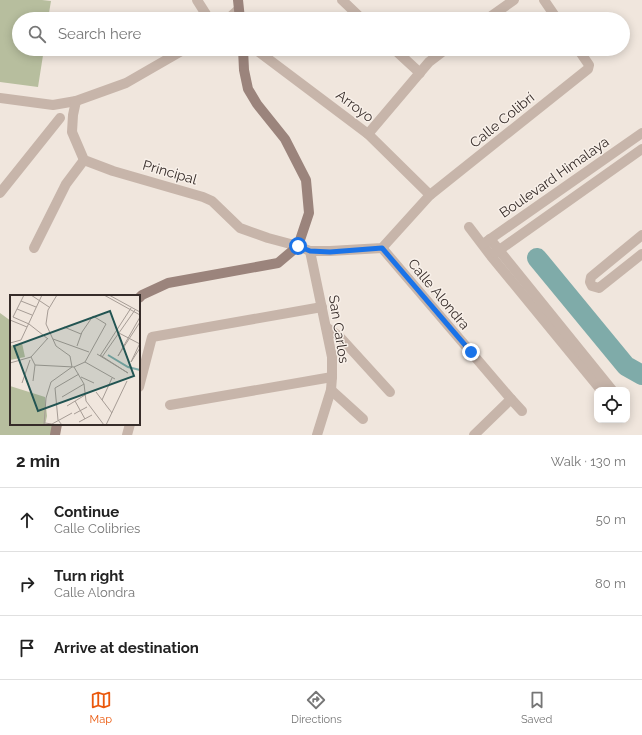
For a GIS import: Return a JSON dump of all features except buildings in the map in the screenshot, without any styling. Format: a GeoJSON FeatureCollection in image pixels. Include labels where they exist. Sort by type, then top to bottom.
{"type":"FeatureCollection","features":[{"type":"Feature","properties":{"kind":"street"},"geometry":{"type":"LineString","coordinates":[[196,0],[204,12]]}},
{"type":"Feature","properties":{"kind":"street"},"geometry":{"type":"LineString","coordinates":[[342,0],[355,12]]}},
{"type":"Feature","properties":{"kind":"street"},"geometry":{"type":"LineString","coordinates":[[497,12],[514,0]]}},
{"type":"Feature","properties":{"kind":"street"},"geometry":{"type":"LineString","coordinates":[[544,0],[552,12]]}},
{"type":"Feature","properties":{"kind":"street"},"geometry":{"type":"LineString","coordinates":[[0,98],[53,105],[76,101],[126,83],[173,56]]}},
{"type":"Feature","properties":{"kind":"street"},"geometry":{"type":"LineString","coordinates":[[140,297],[168,284],[278,263],[298,246],[309,213],[306,180],[285,139],[257,104],[248,89],[244,70],[243,56]]}},
{"type":"Feature","properties":{"kind":"street","name":"Arroyo"},"geometry":{"type":"LineString","coordinates":[[264,56],[368,134],[430,196]]}},
{"type":"Feature","properties":{"kind":"street"},"geometry":{"type":"LineString","coordinates":[[402,56],[420,73]]}},
{"type":"Feature","properties":{"kind":"street"},"geometry":{"type":"LineString","coordinates":[[368,134],[429,62],[437,56]]}},
{"type":"Feature","properties":{"kind":"street","name":"Calle Colibrí"},"geometry":{"type":"LineString","coordinates":[[382,248],[430,196],[588,69],[589,65],[583,56]]}},
{"type":"Feature","properties":{"kind":"street"},"geometry":{"type":"LineString","coordinates":[[72,132],[76,101]]}},
{"type":"Feature","properties":{"kind":"street"},"geometry":{"type":"LineString","coordinates":[[34,248],[66,184],[84,160],[72,132],[60,118],[53,105]]}},
{"type":"Feature","properties":{"kind":"street"},"geometry":{"type":"LineString","coordinates":[[0,193],[60,118]]}},
{"type":"Feature","properties":{"kind":"street","name":"Boulevard Himalaya"},"geometry":{"type":"LineString","coordinates":[[487,242],[641,136]]}},
{"type":"Feature","properties":{"kind":"street","name":"Boulevard Himalaya"},"geometry":{"type":"LineString","coordinates":[[495,253],[642,148]]}},
{"type":"Feature","properties":{"kind":"street","name":"Principal"},"geometry":{"type":"LineString","coordinates":[[84,160],[113,171],[203,197],[212,201],[240,228],[310,251],[330,252],[382,248]]}},
{"type":"Feature","properties":{"kind":"street"},"geometry":{"type":"LineString","coordinates":[[469,227],[487,242],[599,387]]}},
{"type":"Feature","properties":{"kind":"street"},"geometry":{"type":"LineString","coordinates":[[642,235],[591,277],[590,282],[592,286],[600,288],[642,254]]}},
{"type":"Feature","properties":{"kind":"street","name":"Calle Alondra"},"geometry":{"type":"LineString","coordinates":[[382,248],[522,412]]}},
{"type":"Feature","properties":{"kind":"street","name":"San Carlos"},"geometry":{"type":"LineString","coordinates":[[310,251],[332,357],[331,390],[317,435]]}},
{"type":"Feature","properties":{"kind":"street"},"geometry":{"type":"LineString","coordinates":[[495,253],[609,387]]}},
{"type":"Feature","properties":{"kind":"street"},"geometry":{"type":"LineString","coordinates":[[140,383],[152,337],[322,307]]}},
{"type":"Feature","properties":{"kind":"street"},"geometry":{"type":"LineString","coordinates":[[326,327],[339,336],[390,392]]}},
{"type":"Feature","properties":{"kind":"street"},"geometry":{"type":"LineString","coordinates":[[170,405],[332,377]]}},
{"type":"Feature","properties":{"kind":"street"},"geometry":{"type":"LineString","coordinates":[[331,390],[363,419]]}},
{"type":"Feature","properties":{"kind":"street"},"geometry":{"type":"LineString","coordinates":[[474,435],[511,399]]}},
{"type":"Feature","properties":{"kind":"street"},"geometry":{"type":"LineString","coordinates":[[55,435],[57,425]]}},
{"type":"Feature","properties":{"kind":"street"},"geometry":{"type":"LineString","coordinates":[[127,435],[130,425]]}},
{"type":"Feature","properties":{"kind":"green space"},"geometry":{"type":"Polygon","coordinates":[[[0,0],[51,1],[49,12],[12,12],[12,56],[43,56],[38,87],[0,82],[0,0]]]}},
{"type":"Feature","properties":{"kind":"green space"},"geometry":{"type":"Polygon","coordinates":[[[0,313],[10,320],[10,425],[59,425],[56,435],[0,435],[0,313]]]}},
{"type":"Feature","properties":{"kind":"waterway"},"geometry":{"type":"LineString","coordinates":[[537,258],[626,366],[642,375]]}},
{"type":"Feature","properties":{"kind":"route"},"geometry":{"type":"LineString","coordinates":[[298,246],[310,251],[330,252],[382,248],[471,352]]}}]}
